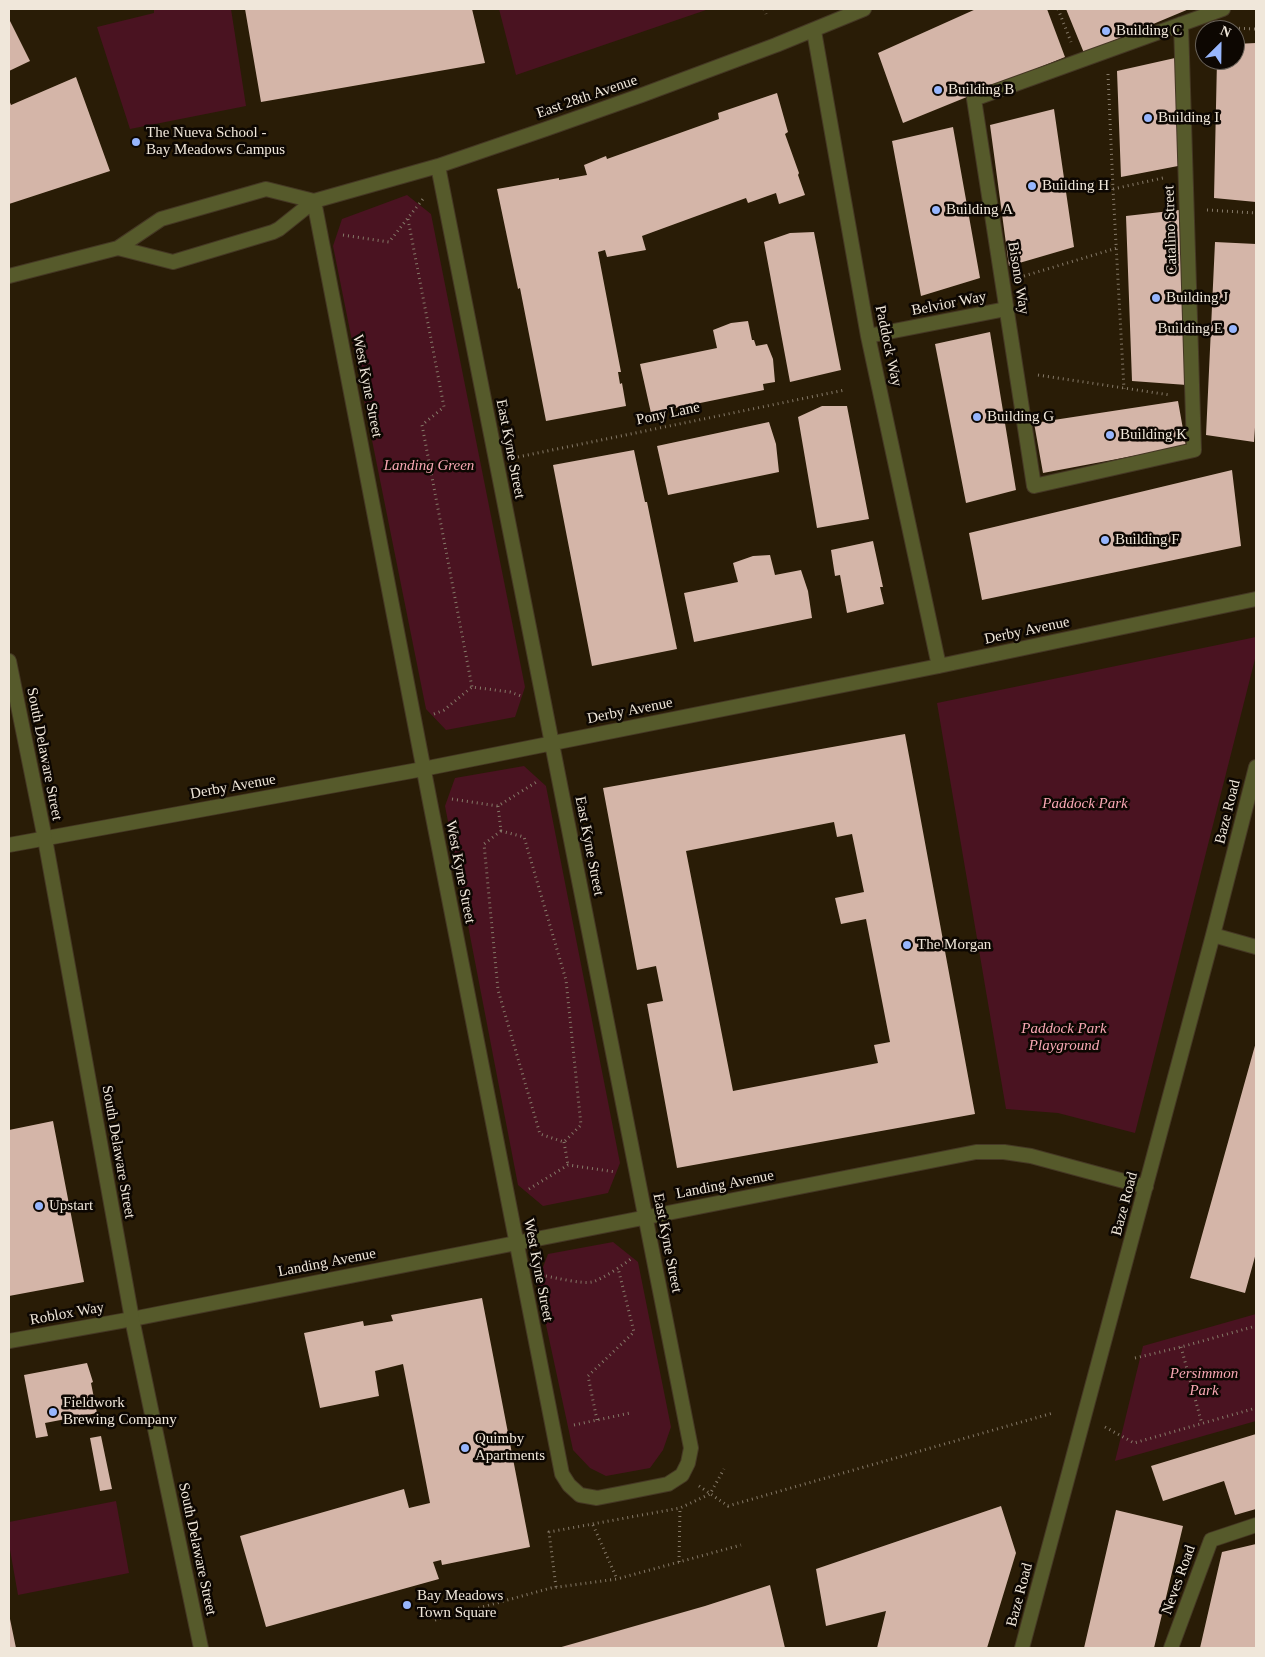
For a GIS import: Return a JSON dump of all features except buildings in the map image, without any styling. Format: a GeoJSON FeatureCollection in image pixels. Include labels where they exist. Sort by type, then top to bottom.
{"type":"FeatureCollection","features":[{"type":"Feature","properties":{"kind":"street","name":"East 28th Avenue"},"geometry":{"type":"LineString","coordinates":[[118,248],[173,262],[279,229],[314,201],[438,166],[642,95],[814,31],[864,9]]}},
{"type":"Feature","properties":{"kind":"street","name":"Bisono Way"},"geometry":{"type":"LineString","coordinates":[[1034,486],[974,99],[1223,9]]}},
{"type":"Feature","properties":{"kind":"street","name":"Catalino Street"},"geometry":{"type":"LineString","coordinates":[[1034,486],[1194,450],[1181,24]]}},
{"type":"Feature","properties":{"kind":"street","name":"Paddock Way"},"geometry":{"type":"LineString","coordinates":[[814,31],[868,336],[939,666]]}},
{"type":"Feature","properties":{"kind":"street","name":"East Kyne Street"},"geometry":{"type":"LineString","coordinates":[[438,166],[691,1448],[688,1463],[682,1475]]}},
{"type":"Feature","properties":{"kind":"street","name":"East 28th Avenue"},"geometry":{"type":"LineString","coordinates":[[9,276],[118,248],[160,219],[266,189],[314,201]]}},
{"type":"Feature","properties":{"kind":"street","name":"West Kyne Street"},"geometry":{"type":"LineString","coordinates":[[314,201],[423,769],[562,1474],[569,1485],[580,1495],[597,1498],[668,1484],[682,1475]]}},
{"type":"Feature","properties":{"kind":"street","name":"Belvior Way"},"geometry":{"type":"LineString","coordinates":[[868,336],[1006,309]]}},
{"type":"Feature","properties":{"kind":"street","name":"Derby Avenue"},"geometry":{"type":"LineString","coordinates":[[9,845],[423,769],[939,666],[1256,599]]}},
{"type":"Feature","properties":{"kind":"street","name":"South Delaware Street"},"geometry":{"type":"LineString","coordinates":[[9,661],[44,839],[132,1319],[201,1648]]}},
{"type":"Feature","properties":{"kind":"street","name":"Baze Road"},"geometry":{"type":"LineString","coordinates":[[1022,1648],[1213,935],[1256,767]]}},
{"type":"Feature","properties":{"kind":"street"},"geometry":{"type":"LineString","coordinates":[[1213,935],[1256,948]]}},
{"type":"Feature","properties":{"kind":"street","name":"Landing Avenue"},"geometry":{"type":"LineString","coordinates":[[132,1319],[976,1152],[1004,1152],[1031,1156],[1146,1187]]}},
{"type":"Feature","properties":{"kind":"street","name":"Roblox Way"},"geometry":{"type":"LineString","coordinates":[[9,1341],[132,1319]]}},
{"type":"Feature","properties":{"kind":"street","name":"Neves Road"},"geometry":{"type":"LineString","coordinates":[[1171,1648],[1211,1540],[1256,1525]]}},
{"type":"Feature","properties":{"kind":"path"},"geometry":{"type":"LineString","coordinates":[[764,9],[766,14]]}},
{"type":"Feature","properties":{"kind":"path"},"geometry":{"type":"LineString","coordinates":[[1058,9],[1079,62]]}},
{"type":"Feature","properties":{"kind":"path"},"geometry":{"type":"LineString","coordinates":[[1107,51],[1124,389]]}},
{"type":"Feature","properties":{"kind":"path"},"geometry":{"type":"LineString","coordinates":[[1113,189],[1186,172]]}},
{"type":"Feature","properties":{"kind":"path"},"geometry":{"type":"LineString","coordinates":[[335,234],[389,242],[423,199]]}},
{"type":"Feature","properties":{"kind":"path"},"geometry":{"type":"LineString","coordinates":[[1187,209],[1256,213]]}},
{"type":"Feature","properties":{"kind":"path"},"geometry":{"type":"LineString","coordinates":[[408,219],[444,407],[422,425],[472,688]]}},
{"type":"Feature","properties":{"kind":"path"},"geometry":{"type":"LineString","coordinates":[[1002,282],[1117,248]]}},
{"type":"Feature","properties":{"kind":"path"},"geometry":{"type":"LineString","coordinates":[[1016,372],[1193,399]]}},
{"type":"Feature","properties":{"kind":"path","name":"Pony Lane"},"geometry":{"type":"LineString","coordinates":[[496,462],[845,390]]}},
{"type":"Feature","properties":{"kind":"path"},"geometry":{"type":"LineString","coordinates":[[429,716],[444,710],[472,688],[510,692],[525,698]]}},
{"type":"Feature","properties":{"kind":"path"},"geometry":{"type":"LineString","coordinates":[[446,799],[498,806],[541,779]]}},
{"type":"Feature","properties":{"kind":"path"},"geometry":{"type":"LineString","coordinates":[[498,806],[501,831]]}},
{"type":"Feature","properties":{"kind":"path"},"geometry":{"type":"LineString","coordinates":[[501,831],[524,837],[566,980],[581,1125],[564,1142]]}},
{"type":"Feature","properties":{"kind":"path"},"geometry":{"type":"LineString","coordinates":[[501,831],[484,844],[498,990],[540,1134],[564,1142]]}},
{"type":"Feature","properties":{"kind":"path"},"geometry":{"type":"LineString","coordinates":[[564,1142],[568,1165]]}},
{"type":"Feature","properties":{"kind":"path"},"geometry":{"type":"LineString","coordinates":[[524,1192],[568,1165],[617,1172]]}},
{"type":"Feature","properties":{"kind":"path"},"geometry":{"type":"LineString","coordinates":[[538,1274],[560,1279],[592,1282],[618,1268],[634,1256]]}},
{"type":"Feature","properties":{"kind":"path"},"geometry":{"type":"LineString","coordinates":[[597,1420],[588,1376],[634,1332],[618,1268]]}},
{"type":"Feature","properties":{"kind":"path"},"geometry":{"type":"LineString","coordinates":[[1135,1358],[1256,1326]]}},
{"type":"Feature","properties":{"kind":"path"},"geometry":{"type":"LineString","coordinates":[[1181,1347],[1202,1424]]}},
{"type":"Feature","properties":{"kind":"path"},"geometry":{"type":"LineString","coordinates":[[1105,1427],[1134,1443],[1256,1408]]}},
{"type":"Feature","properties":{"kind":"path"},"geometry":{"type":"LineString","coordinates":[[571,1425],[630,1413]]}},
{"type":"Feature","properties":{"kind":"path"},"geometry":{"type":"LineString","coordinates":[[682,1475],[728,1506],[1052,1413]]}},
{"type":"Feature","properties":{"kind":"path"},"geometry":{"type":"LineString","coordinates":[[556,1587],[548,1532],[680,1508],[710,1494],[724,1469]]}},
{"type":"Feature","properties":{"kind":"path"},"geometry":{"type":"LineString","coordinates":[[679,1562],[680,1508]]}},
{"type":"Feature","properties":{"kind":"path"},"geometry":{"type":"LineString","coordinates":[[593,1525],[617,1579]]}},
{"type":"Feature","properties":{"kind":"path"},"geometry":{"type":"LineString","coordinates":[[435,1620],[556,1587],[617,1579],[740,1545]]}},
{"type":"Feature","properties":{"kind":"green space"},"geometry":{"type":"Polygon","coordinates":[[[154,9],[231,9],[246,106],[130,129],[97,27],[154,13],[154,9]]]}},
{"type":"Feature","properties":{"kind":"green space"},"geometry":{"type":"Polygon","coordinates":[[[499,9],[709,9],[516,75],[499,9]]]}},
{"type":"Feature","properties":{"kind":"green space","name":"Landing Green"},"geometry":{"type":"Polygon","coordinates":[[[407,195],[431,214],[525,687],[515,717],[446,730],[426,709],[333,246],[342,219],[407,195]]]}},
{"type":"Feature","properties":{"kind":"green space","name":"Paddock Park"},"geometry":{"type":"Polygon","coordinates":[[[1256,637],[1256,655],[1135,1133],[1058,1113],[1006,1109],[937,703],[1256,637]]]}},
{"type":"Feature","properties":{"kind":"green space"},"geometry":{"type":"Polygon","coordinates":[[[524,766],[546,786],[620,1163],[608,1193],[543,1206],[518,1185],[445,806],[455,778],[524,766]]]}},
{"type":"Feature","properties":{"kind":"green space"},"geometry":{"type":"Polygon","coordinates":[[[613,1242],[638,1262],[671,1427],[663,1450],[650,1468],[606,1476],[590,1468],[573,1450],[537,1283],[548,1254],[613,1242]]]}},
{"type":"Feature","properties":{"kind":"green space","name":"Persimmon Park"},"geometry":{"type":"Polygon","coordinates":[[[1256,1314],[1256,1421],[1115,1461],[1143,1346],[1256,1314]]]}},
{"type":"Feature","properties":{"kind":"green space"},"geometry":{"type":"Polygon","coordinates":[[[116,1501],[129,1573],[18,1595],[9,1544],[9,1522],[116,1501]]]}},
{"type":"Feature","properties":{"kind":"place","name":"Building C"},"geometry":{"type":"Point","coordinates":[1106,31]}},
{"type":"Feature","properties":{"kind":"place","name":"Building B"},"geometry":{"type":"Point","coordinates":[938,90]}},
{"type":"Feature","properties":{"kind":"place","name":"Building I"},"geometry":{"type":"Point","coordinates":[1148,118]}},
{"type":"Feature","properties":{"kind":"place","name":"The Nueva School - Bay Meadows Campus"},"geometry":{"type":"Point","coordinates":[136,142]}},
{"type":"Feature","properties":{"kind":"place","name":"Building H"},"geometry":{"type":"Point","coordinates":[1032,186]}},
{"type":"Feature","properties":{"kind":"place","name":"Building A"},"geometry":{"type":"Point","coordinates":[936,210]}},
{"type":"Feature","properties":{"kind":"place","name":"Building J"},"geometry":{"type":"Point","coordinates":[1156,298]}},
{"type":"Feature","properties":{"kind":"place","name":"Building E"},"geometry":{"type":"Point","coordinates":[1233,329]}},
{"type":"Feature","properties":{"kind":"place","name":"Building G"},"geometry":{"type":"Point","coordinates":[977,417]}},
{"type":"Feature","properties":{"kind":"place","name":"Building K"},"geometry":{"type":"Point","coordinates":[1110,435]}},
{"type":"Feature","properties":{"kind":"place","name":"Building F"},"geometry":{"type":"Point","coordinates":[1105,540]}},
{"type":"Feature","properties":{"kind":"place","name":"The Morgan"},"geometry":{"type":"Point","coordinates":[907,945]}},
{"type":"Feature","properties":{"kind":"place","name":"Upstart"},"geometry":{"type":"Point","coordinates":[39,1206]}},
{"type":"Feature","properties":{"kind":"place","name":"Fieldwork Brewing Company"},"geometry":{"type":"Point","coordinates":[53,1412]}},
{"type":"Feature","properties":{"kind":"place","name":"Quimby Apartments"},"geometry":{"type":"Point","coordinates":[465,1448]}},
{"type":"Feature","properties":{"kind":"place","name":"Bay Meadows Town Square"},"geometry":{"type":"Point","coordinates":[407,1605]}},
{"type":"Feature","properties":{"kind":"park label","name":"Paddock Park Playground"},"geometry":{"type":"Point","coordinates":[1064,1038]}}]}
